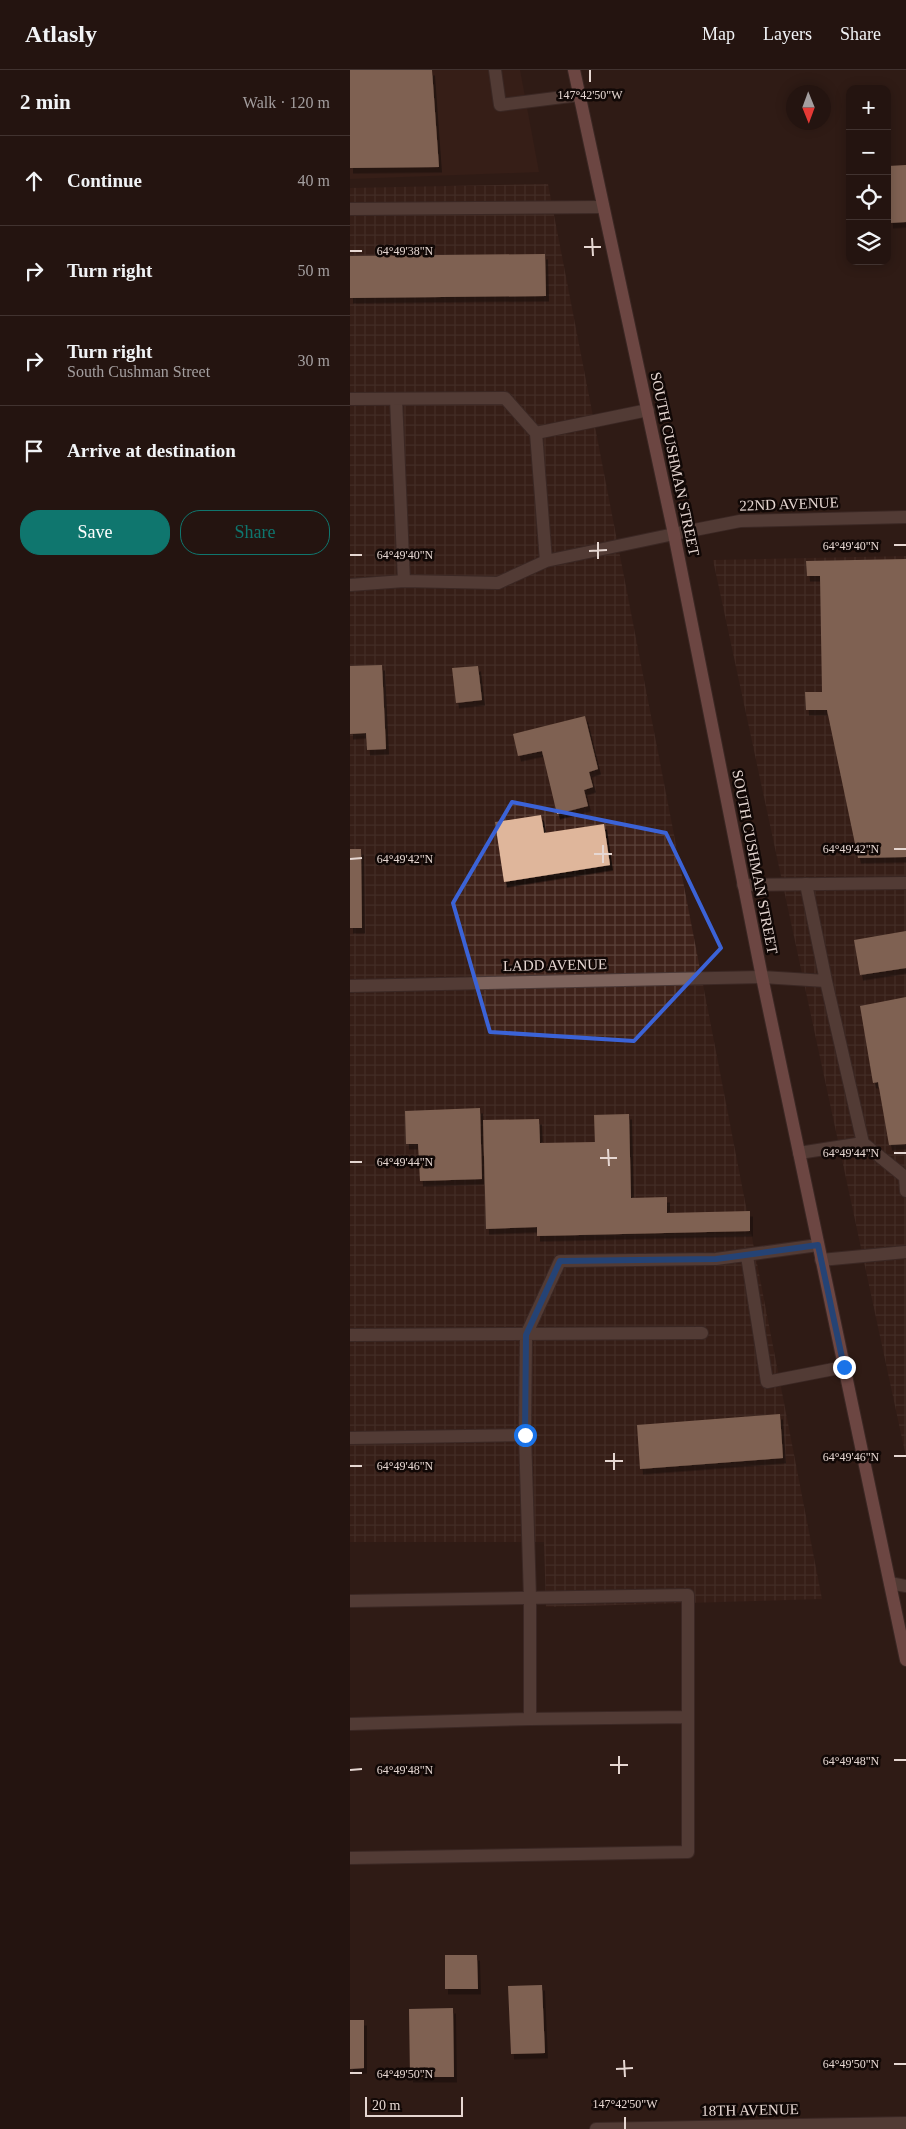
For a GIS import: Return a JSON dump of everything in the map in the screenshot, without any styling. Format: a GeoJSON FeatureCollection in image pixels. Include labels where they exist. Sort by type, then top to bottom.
{"type":"FeatureCollection","features":[{"type":"Feature","properties":{"kind":"main road","name":"SOUTH CUSHMAN STREET"},"geometry":{"type":"LineString","coordinates":[[574,70],[674,534],[743,885],[906,1660]]}},
{"type":"Feature","properties":{"kind":"street"},"geometry":{"type":"LineString","coordinates":[[495,70],[500,105],[579,95]]}},
{"type":"Feature","properties":{"kind":"street"},"geometry":{"type":"LineString","coordinates":[[350,209],[603,207]]}},
{"type":"Feature","properties":{"kind":"street"},"geometry":{"type":"LineString","coordinates":[[350,400],[505,398],[536,432],[546,561]]}},
{"type":"Feature","properties":{"kind":"street"},"geometry":{"type":"LineString","coordinates":[[396,399],[404,581]]}},
{"type":"Feature","properties":{"kind":"street"},"geometry":{"type":"LineString","coordinates":[[536,432],[648,410]]}},
{"type":"Feature","properties":{"kind":"street","name":"22ND AVENUE"},"geometry":{"type":"LineString","coordinates":[[350,584],[404,581],[498,583],[546,561],[740,521],[906,517]]}},
{"type":"Feature","properties":{"kind":"street"},"geometry":{"type":"LineString","coordinates":[[743,885],[906,882]]}},
{"type":"Feature","properties":{"kind":"street"},"geometry":{"type":"LineString","coordinates":[[806,884],[863,1144],[904,1177],[906,1191]]}},
{"type":"Feature","properties":{"kind":"street","name":"LADD AVENUE"},"geometry":{"type":"LineString","coordinates":[[350,986],[762,977],[826,981]]}},
{"type":"Feature","properties":{"kind":"street"},"geometry":{"type":"LineString","coordinates":[[799,1153],[863,1144]]}},
{"type":"Feature","properties":{"kind":"street"},"geometry":{"type":"LineString","coordinates":[[530,1720],[530,1598],[525,1435],[526,1335],[560,1261],[716,1259],[818,1245]]}},
{"type":"Feature","properties":{"kind":"street"},"geometry":{"type":"LineString","coordinates":[[822,1260],[906,1252]]}},
{"type":"Feature","properties":{"kind":"street"},"geometry":{"type":"LineString","coordinates":[[747,1256],[767,1382],[844,1367]]}},
{"type":"Feature","properties":{"kind":"street"},"geometry":{"type":"LineString","coordinates":[[350,1335],[702,1333]]}},
{"type":"Feature","properties":{"kind":"street"},"geometry":{"type":"LineString","coordinates":[[350,1438],[525,1435]]}},
{"type":"Feature","properties":{"kind":"street"},"geometry":{"type":"LineString","coordinates":[[890,1582],[906,1586]]}},
{"type":"Feature","properties":{"kind":"street"},"geometry":{"type":"LineString","coordinates":[[350,1601],[688,1595],[688,1852],[350,1858]]}},
{"type":"Feature","properties":{"kind":"street"},"geometry":{"type":"LineString","coordinates":[[350,1724],[688,1717]]}},
{"type":"Feature","properties":{"kind":"street","name":"18TH AVENUE"},"geometry":{"type":"LineString","coordinates":[[596,2129],[906,2123]]}},
{"type":"Feature","properties":{"kind":"highlighted area"},"geometry":{"type":"Polygon","coordinates":[[[512,802],[666,833],[721,948],[634,1041],[490,1032],[453,903],[512,802]]]}},
{"type":"Feature","properties":{"kind":"shaded area"},"geometry":{"type":"Polygon","coordinates":[[[350,70],[520,70],[539,172],[350,179],[350,70]]]}},
{"type":"Feature","properties":{"kind":"shaded area"},"geometry":{"type":"Polygon","coordinates":[[[548,184],[822,1599],[546,1607],[544,1542],[350,1542],[350,188],[548,184]]]}},
{"type":"Feature","properties":{"kind":"shaded area"},"geometry":{"type":"Polygon","coordinates":[[[906,556],[906,1457],[713,560],[906,556]]]}},
{"type":"Feature","properties":{"kind":"building"},"geometry":{"type":"Polygon","coordinates":[[[350,70],[432,70],[439,167],[350,168],[350,70]]]}},
{"type":"Feature","properties":{"kind":"building"},"geometry":{"type":"Polygon","coordinates":[[[906,165],[906,222],[891,223],[891,166],[906,165]]]}},
{"type":"Feature","properties":{"kind":"building"},"geometry":{"type":"Polygon","coordinates":[[[545,254],[546,296],[350,298],[350,256],[545,254]]]}},
{"type":"Feature","properties":{"kind":"building"},"geometry":{"type":"Polygon","coordinates":[[[906,559],[906,857],[858,858],[827,710],[806,710],[805,692],[822,692],[820,576],[807,576],[806,561],[906,559]]]}},
{"type":"Feature","properties":{"kind":"building"},"geometry":{"type":"Polygon","coordinates":[[[382,665],[386,749],[367,750],[366,733],[350,734],[350,666],[382,665]]]}},
{"type":"Feature","properties":{"kind":"building"},"geometry":{"type":"Polygon","coordinates":[[[478,666],[482,700],[456,703],[452,668],[478,666]]]}},
{"type":"Feature","properties":{"kind":"building"},"geometry":{"type":"Polygon","coordinates":[[[585,716],[598,769],[589,772],[593,787],[584,790],[588,806],[557,814],[542,751],[518,756],[513,734],[585,716]]]}},
{"type":"Feature","properties":{"kind":"building"},"geometry":{"type":"Polygon","coordinates":[[[541,815],[544,833],[604,824],[610,865],[504,882],[495,822],[541,815]]]}},
{"type":"Feature","properties":{"kind":"building"},"geometry":{"type":"Polygon","coordinates":[[[350,849],[361,849],[362,928],[350,928],[350,849]]]}},
{"type":"Feature","properties":{"kind":"building"},"geometry":{"type":"Polygon","coordinates":[[[906,931],[906,968],[860,975],[854,940],[906,931]]]}},
{"type":"Feature","properties":{"kind":"building"},"geometry":{"type":"Polygon","coordinates":[[[906,997],[906,1144],[889,1145],[878,1082],[873,1083],[860,1006],[906,997]]]}},
{"type":"Feature","properties":{"kind":"building"},"geometry":{"type":"Polygon","coordinates":[[[480,1108],[482,1179],[420,1181],[418,1144],[406,1144],[405,1111],[480,1108]]]}},
{"type":"Feature","properties":{"kind":"building"},"geometry":{"type":"Polygon","coordinates":[[[629,1114],[631,1198],[667,1197],[667,1213],[750,1211],[750,1231],[537,1236],[537,1227],[486,1229],[483,1120],[539,1119],[540,1143],[595,1142],[594,1115],[629,1114]]]}},
{"type":"Feature","properties":{"kind":"building"},"geometry":{"type":"Polygon","coordinates":[[[780,1414],[783,1458],[640,1469],[637,1425],[780,1414]]]}},
{"type":"Feature","properties":{"kind":"building"},"geometry":{"type":"Polygon","coordinates":[[[445,1955],[477,1955],[478,1989],[445,1989],[445,1955]]]}},
{"type":"Feature","properties":{"kind":"building"},"geometry":{"type":"Polygon","coordinates":[[[542,1985],[545,2053],[511,2054],[508,1986],[542,1985]]]}},
{"type":"Feature","properties":{"kind":"building"},"geometry":{"type":"Polygon","coordinates":[[[453,2008],[454,2077],[410,2077],[409,2009],[453,2008]]]}},
{"type":"Feature","properties":{"kind":"building"},"geometry":{"type":"Polygon","coordinates":[[[350,2020],[364,2020],[364,2068],[350,2069],[350,2020]]]}},
{"type":"Feature","properties":{"kind":"route"},"geometry":{"type":"LineString","coordinates":[[525,1435],[526,1335],[560,1261],[716,1259],[818,1245],[844,1367]]}}]}
